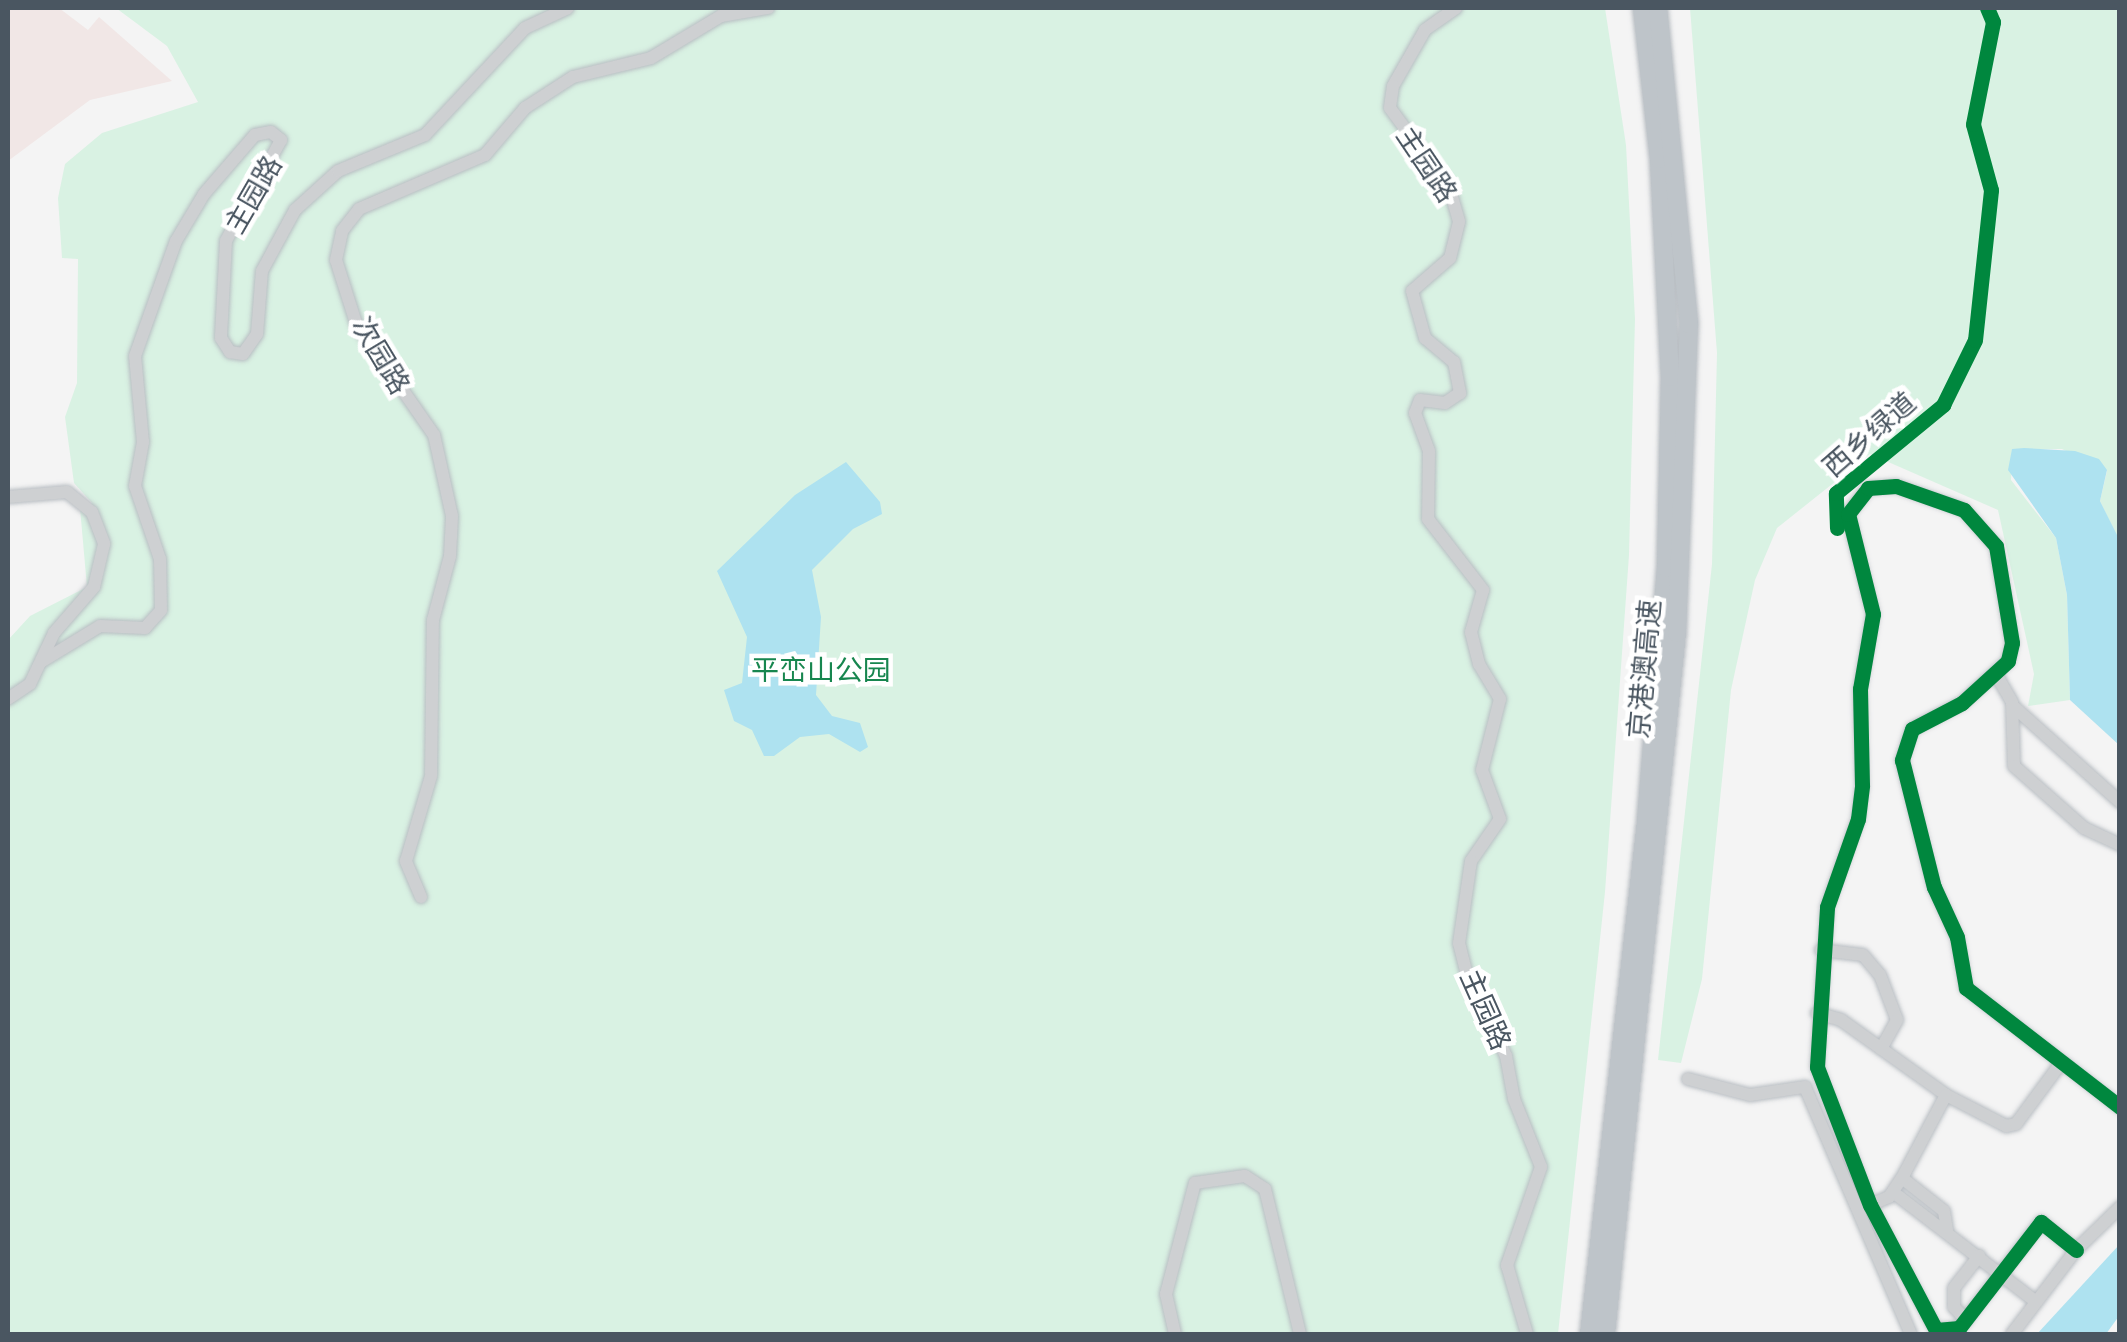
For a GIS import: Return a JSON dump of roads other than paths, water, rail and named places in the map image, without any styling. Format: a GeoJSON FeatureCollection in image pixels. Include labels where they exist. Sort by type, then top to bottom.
{"type":"FeatureCollection","features":[{"type":"Feature","properties":{"kind":"highway","name":"京港澳高速"},"geometry":{"type":"LineString","coordinates":[[1589,1334],[1646,821],[1666,568],[1670,377],[1659,159],[1642,8]]}},
{"type":"Feature","properties":{"kind":"highway","name":"京港澳高速"},"geometry":{"type":"LineString","coordinates":[[1606,1334],[1678,633],[1689,324],[1658,8]]}},
{"type":"Feature","properties":{"kind":"street","name":"主园路"},"geometry":{"type":"LineString","coordinates":[[40,662],[100,626],[145,628],[161,610],[160,558],[135,486],[144,442],[135,356],[176,241],[204,194],[255,135],[272,132],[281,140],[226,241],[221,338],[230,352],[243,354],[257,334],[262,271],[295,210],[338,172],[426,136],[525,28],[568,8]]}},
{"type":"Feature","properties":{"kind":"street","name":"次园路"},"geometry":{"type":"LineString","coordinates":[[421,898],[406,860],[431,776],[432,620],[450,556],[452,516],[434,436],[356,323],[336,263],[342,231],[359,209],[485,156],[525,108],[573,77],[651,58],[721,16],[768,8]]}},
{"type":"Feature","properties":{"kind":"street","name":"主园路"},"geometry":{"type":"LineString","coordinates":[[1456,8],[1424,30],[1394,86],[1390,108],[1450,190],[1459,222],[1450,258],[1412,291],[1425,338],[1454,362],[1460,389],[1450,402],[1420,400],[1415,412],[1429,446],[1428,519],[1483,590],[1471,632],[1479,664],[1500,699],[1482,770],[1500,818],[1471,861],[1458,943],[1468,980],[1508,1062],[1514,1099],[1541,1166],[1507,1265],[1527,1334]]}},
{"type":"Feature","properties":{"kind":"street"},"geometry":{"type":"LineString","coordinates":[[2076,1250],[2041,1222],[1966,1320],[1952,1332],[1930,1326],[1870,1205],[1817,1067],[1821,950],[1862,785],[1860,689],[1873,614],[1848,518],[1858,495],[1896,486],[1964,510],[1989,532],[2012,643],[1997,676],[1912,729],[1902,760],[1934,886],[1958,937],[1966,988],[2120,1107]]}},
{"type":"Feature","properties":{"kind":"street","name":"主园路"},"geometry":{"type":"LineString","coordinates":[[8,497],[67,492],[99,523],[104,560],[94,587],[54,633],[25,690],[8,699]]}},
{"type":"Feature","properties":{"kind":"street"},"geometry":{"type":"LineString","coordinates":[[1997,676],[2013,706],[2120,802]]}},
{"type":"Feature","properties":{"kind":"street"},"geometry":{"type":"LineString","coordinates":[[2013,706],[2009,751],[2014,766],[2084,828],[2120,845]]}},
{"type":"Feature","properties":{"kind":"street"},"geometry":{"type":"LineString","coordinates":[[1821,950],[1863,955],[1880,975],[1897,1020],[1882,1049]]}},
{"type":"Feature","properties":{"kind":"street"},"geometry":{"type":"LineString","coordinates":[[1817,1014],[1841,1020],[1946,1095],[2012,1126],[2061,1063]]}},
{"type":"Feature","properties":{"kind":"street"},"geometry":{"type":"LineString","coordinates":[[1688,1079],[1750,1094],[1805,1087],[1911,1334]]}},
{"type":"Feature","properties":{"kind":"street"},"geometry":{"type":"LineString","coordinates":[[1870,1205],[1892,1192],[1902,1178],[1946,1095]]}},
{"type":"Feature","properties":{"kind":"street"},"geometry":{"type":"LineString","coordinates":[[1175,1334],[1166,1294],[1196,1183],[1245,1176],[1266,1189],[1300,1334]]}},
{"type":"Feature","properties":{"kind":"street"},"geometry":{"type":"LineString","coordinates":[[1902,1178],[1944,1210],[1947,1230],[2034,1301]]}},
{"type":"Feature","properties":{"kind":"street"},"geometry":{"type":"LineString","coordinates":[[1892,1192],[1938,1232],[1947,1230]]}},
{"type":"Feature","properties":{"kind":"street"},"geometry":{"type":"LineString","coordinates":[[2012,1334],[2076,1250],[2116,1209],[2120,1196]]}},
{"type":"Feature","properties":{"kind":"street"},"geometry":{"type":"LineString","coordinates":[[1966,1320],[1954,1308],[1954,1288],[1979,1256]]}},
{"type":"Feature","properties":{"kind":"water"},"geometry":{"type":"Polygon","coordinates":[[[2012,449],[2075,451],[2099,459],[2107,470],[2100,501],[2120,541],[2119,745],[2070,700],[2067,595],[2056,538],[2008,470],[2012,449]]]}},
{"type":"Feature","properties":{"kind":"water"},"geometry":{"type":"Polygon","coordinates":[[[846,462],[880,502],[882,514],[853,529],[812,570],[821,617],[816,695],[832,716],[860,723],[868,747],[860,752],[829,734],[800,737],[774,756],[764,756],[752,730],[734,721],[724,690],[742,683],[747,637],[717,571],[795,495],[846,462]]]}},
{"type":"Feature","properties":{"kind":"water"},"geometry":{"type":"Polygon","coordinates":[[[2119,1245],[2119,1316],[2106,1334],[2037,1334],[2119,1245]]]}},
{"type":"Feature","properties":{"kind":"park label","name":"平峦山公园"},"geometry":{"type":"Point","coordinates":[821,671]}}]}
